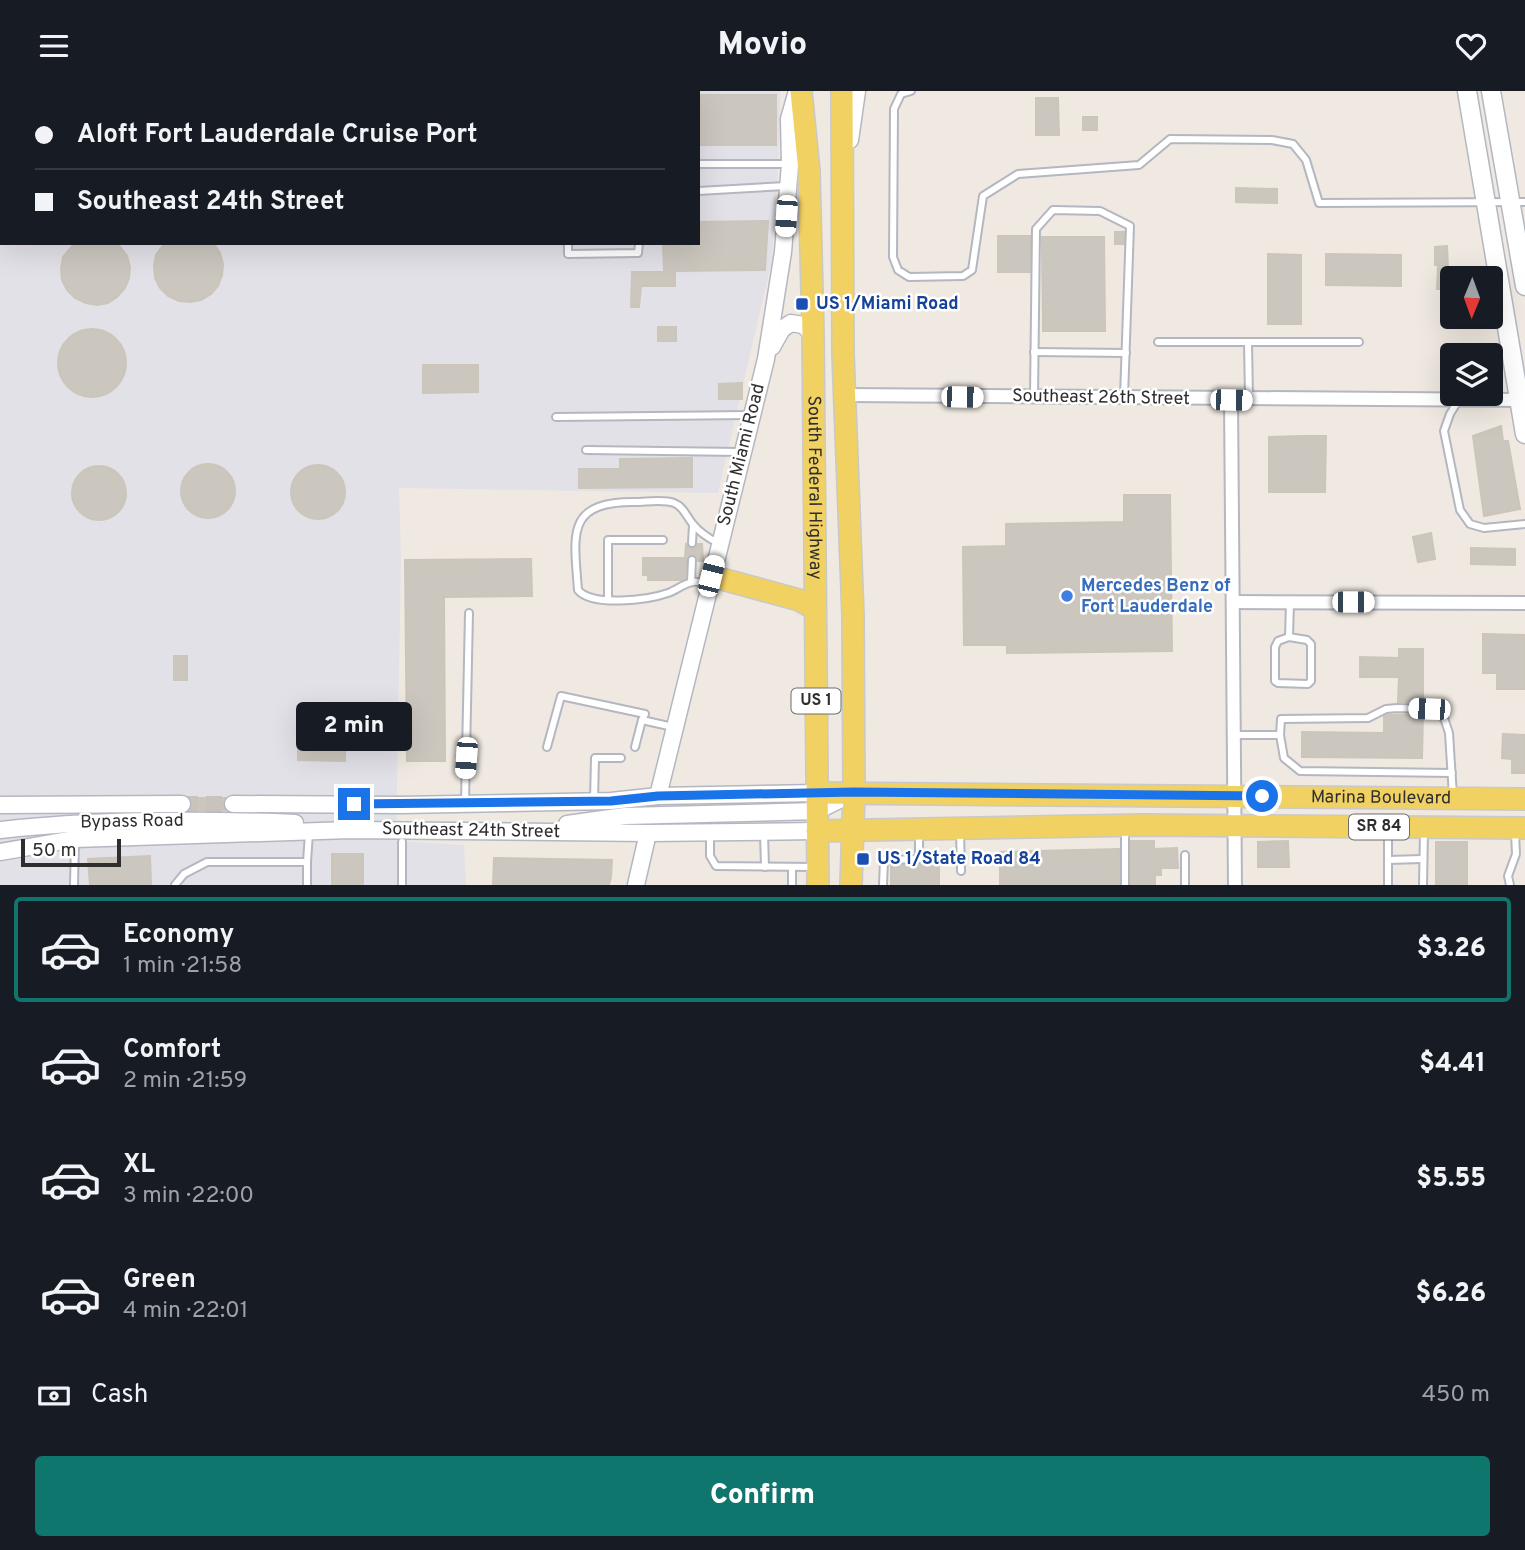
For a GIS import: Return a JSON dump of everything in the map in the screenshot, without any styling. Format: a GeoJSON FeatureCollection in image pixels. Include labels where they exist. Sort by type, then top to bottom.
{"type":"FeatureCollection","features":[{"type":"Feature","properties":{"kind":"main road","name":"South Federal Highway"},"geometry":{"type":"LineString","coordinates":[[799,91],[809,171],[813,334],[818,876]]}},
{"type":"Feature","properties":{"kind":"main road","name":"South Federal Highway"},"geometry":{"type":"LineString","coordinates":[[842,91],[845,395],[853,603],[854,792],[851,885]]}},
{"type":"Feature","properties":{"kind":"main road"},"geometry":{"type":"LineString","coordinates":[[1467,91],[1523,400],[1525,434]]}},
{"type":"Feature","properties":{"kind":"main road"},"geometry":{"type":"LineString","coordinates":[[1491,91],[1518,202],[1525,286]]}},
{"type":"Feature","properties":{"kind":"main road"},"geometry":{"type":"LineString","coordinates":[[813,334],[831,379],[845,395]]}},
{"type":"Feature","properties":{"kind":"main road"},"geometry":{"type":"LineString","coordinates":[[704,581],[799,600],[815,609]]}},
{"type":"Feature","properties":{"kind":"main road","name":"Marina Boulevard"},"geometry":{"type":"LineString","coordinates":[[817,812],[854,792],[1525,799]]}},
{"type":"Feature","properties":{"kind":"main road","name":"Marina Boulevard"},"geometry":{"type":"LineString","coordinates":[[817,812],[853,831],[1125,825],[1520,828]]}},
{"type":"Feature","properties":{"kind":"street","name":"South Miami Road"},"geometry":{"type":"LineString","coordinates":[[658,796],[675,727],[704,581],[720,544],[766,359],[783,252],[790,164],[789,119],[799,91]]}},
{"type":"Feature","properties":{"kind":"street"},"geometry":{"type":"LineString","coordinates":[[843,184],[858,91]]}},
{"type":"Feature","properties":{"kind":"street","name":"South Miami Road"},"geometry":{"type":"LineString","coordinates":[[766,359],[782,329],[791,323],[803,325],[813,334]]}},
{"type":"Feature","properties":{"kind":"street","name":"Southeast 26th Street"},"geometry":{"type":"LineString","coordinates":[[845,395],[1440,400]]}},
{"type":"Feature","properties":{"kind":"street"},"geometry":{"type":"LineString","coordinates":[[1231,400],[1235,885]]}},
{"type":"Feature","properties":{"kind":"street","name":"Southeast 26th Street"},"geometry":{"type":"LineString","coordinates":[[1503,400],[1523,400]]}},
{"type":"Feature","properties":{"kind":"street"},"geometry":{"type":"LineString","coordinates":[[1233,602],[1525,603]]}},
{"type":"Feature","properties":{"kind":"street","name":"Southeast 24th Street"},"geometry":{"type":"LineString","coordinates":[[233,804],[402,805],[594,801],[658,796],[817,812]]}},
{"type":"Feature","properties":{"kind":"street"},"geometry":{"type":"LineString","coordinates":[[466,803],[477,811],[478,831]]}},
{"type":"Feature","properties":{"kind":"street"},"geometry":{"type":"LineString","coordinates":[[0,805],[178,804]]}},
{"type":"Feature","properties":{"kind":"street","name":"Bypass Road"},"geometry":{"type":"LineString","coordinates":[[0,830],[83,822],[170,826],[402,805]]}},
{"type":"Feature","properties":{"kind":"street"},"geometry":{"type":"LineString","coordinates":[[516,831],[625,815],[817,812]]}},
{"type":"Feature","properties":{"kind":"street","name":"Southeast 24th Street"},"geometry":{"type":"LineString","coordinates":[[0,852],[170,826],[308,839],[350,830],[648,833],[764,831],[817,812]]}},
{"type":"Feature","properties":{"kind":"street","name":"Bypass Road"},"geometry":{"type":"LineString","coordinates":[[221,820],[304,823],[350,830]]}},
{"type":"Feature","properties":{"kind":"street"},"geometry":{"type":"LineString","coordinates":[[636,885],[648,833]]}},
{"type":"Feature","properties":{"kind":"lane"},"geometry":{"type":"LineString","coordinates":[[911,91],[901,94],[894,109],[892,174],[894,257],[898,270],[909,277],[963,276],[972,270],[983,196],[1018,174],[1139,165],[1170,139],[1272,140],[1293,144],[1306,160],[1319,203],[1518,202]]}},
{"type":"Feature","properties":{"kind":"lane"},"geometry":{"type":"LineString","coordinates":[[700,164],[790,164]]}},
{"type":"Feature","properties":{"kind":"lane"},"geometry":{"type":"LineString","coordinates":[[700,191],[788,186]]}},
{"type":"Feature","properties":{"kind":"lane"},"geometry":{"type":"LineString","coordinates":[[1034,398],[1036,229],[1053,210],[1100,211],[1130,226],[1124,398]]}},
{"type":"Feature","properties":{"kind":"lane"},"geometry":{"type":"LineString","coordinates":[[569,245],[568,254],[638,253],[639,245]]}},
{"type":"Feature","properties":{"kind":"lane"},"geometry":{"type":"LineString","coordinates":[[607,245],[607,253]]}},
{"type":"Feature","properties":{"kind":"lane"},"geometry":{"type":"LineString","coordinates":[[1158,342],[1359,342]]}},
{"type":"Feature","properties":{"kind":"lane"},"geometry":{"type":"LineString","coordinates":[[1248,342],[1249,400]]}},
{"type":"Feature","properties":{"kind":"lane"},"geometry":{"type":"LineString","coordinates":[[1034,352],[1126,353]]}},
{"type":"Feature","properties":{"kind":"lane"},"geometry":{"type":"LineString","coordinates":[[1455,406],[1444,431],[1460,510],[1470,524],[1483,528],[1525,524]]}},
{"type":"Feature","properties":{"kind":"lane"},"geometry":{"type":"LineString","coordinates":[[556,417],[752,415]]}},
{"type":"Feature","properties":{"kind":"lane"},"geometry":{"type":"LineString","coordinates":[[586,450],[743,452]]}},
{"type":"Feature","properties":{"kind":"lane"},"geometry":{"type":"LineString","coordinates":[[692,560],[704,581],[671,593],[645,600],[584,597],[578,590],[575,537],[579,522],[590,511],[602,505],[621,502],[674,502],[693,525],[720,544]]}},
{"type":"Feature","properties":{"kind":"lane"},"geometry":{"type":"LineString","coordinates":[[692,543],[693,525]]}},
{"type":"Feature","properties":{"kind":"lane"},"geometry":{"type":"LineString","coordinates":[[608,600],[608,540],[663,540]]}},
{"type":"Feature","properties":{"kind":"lane"},"geometry":{"type":"LineString","coordinates":[[1289,637],[1290,602]]}},
{"type":"Feature","properties":{"kind":"lane"},"geometry":{"type":"LineString","coordinates":[[466,803],[469,613]]}},
{"type":"Feature","properties":{"kind":"lane"},"geometry":{"type":"LineString","coordinates":[[1289,637],[1307,640],[1311,644],[1311,681],[1308,684],[1275,681],[1275,647],[1278,641],[1289,637]]}},
{"type":"Feature","properties":{"kind":"lane"},"geometry":{"type":"LineString","coordinates":[[547,747],[561,696],[645,714],[635,747]]}},
{"type":"Feature","properties":{"kind":"lane"},"geometry":{"type":"LineString","coordinates":[[1452,773],[1300,771],[1284,758],[1280,723],[1284,718],[1368,718],[1386,709],[1429,709],[1444,718],[1449,733],[1452,773],[1453,798]]}},
{"type":"Feature","properties":{"kind":"lane"},"geometry":{"type":"LineString","coordinates":[[642,720],[675,727]]}},
{"type":"Feature","properties":{"kind":"lane"},"geometry":{"type":"LineString","coordinates":[[1234,735],[1280,735]]}},
{"type":"Feature","properties":{"kind":"lane"},"geometry":{"type":"LineString","coordinates":[[594,801],[595,758],[621,758]]}},
{"type":"Feature","properties":{"kind":"lane"},"geometry":{"type":"LineString","coordinates":[[170,826],[178,804]]}},
{"type":"Feature","properties":{"kind":"lane"},"geometry":{"type":"LineString","coordinates":[[1125,825],[1125,885]]}},
{"type":"Feature","properties":{"kind":"lane"},"geometry":{"type":"LineString","coordinates":[[1388,827],[1388,885]]}},
{"type":"Feature","properties":{"kind":"lane"},"geometry":{"type":"LineString","coordinates":[[1423,885],[1424,827]]}},
{"type":"Feature","properties":{"kind":"lane"},"geometry":{"type":"LineString","coordinates":[[1510,885],[1508,876],[1516,854],[1520,828]]}},
{"type":"Feature","properties":{"kind":"lane"},"geometry":{"type":"LineString","coordinates":[[960,829],[961,871]]}},
{"type":"Feature","properties":{"kind":"lane"},"geometry":{"type":"LineString","coordinates":[[883,885],[884,860],[919,859],[919,830]]}},
{"type":"Feature","properties":{"kind":"lane"},"geometry":{"type":"LineString","coordinates":[[764,831],[771,877]]}},
{"type":"Feature","properties":{"kind":"lane"},"geometry":{"type":"LineString","coordinates":[[710,832],[710,856],[716,866],[792,867],[818,876]]}},
{"type":"Feature","properties":{"kind":"lane"},"geometry":{"type":"LineString","coordinates":[[74,885],[75,839]]}},
{"type":"Feature","properties":{"kind":"lane"},"geometry":{"type":"LineString","coordinates":[[307,885],[308,839]]}},
{"type":"Feature","properties":{"kind":"lane"},"geometry":{"type":"LineString","coordinates":[[402,842],[402,885]]}},
{"type":"Feature","properties":{"kind":"lane"},"geometry":{"type":"LineString","coordinates":[[1516,854],[1525,854]]}},
{"type":"Feature","properties":{"kind":"lane"},"geometry":{"type":"LineString","coordinates":[[1185,855],[1185,885]]}},
{"type":"Feature","properties":{"kind":"lane"},"geometry":{"type":"LineString","coordinates":[[1388,860],[1422,859]]}},
{"type":"Feature","properties":{"kind":"lane"},"geometry":{"type":"LineString","coordinates":[[175,885],[184,874],[206,862],[307,862]]}},
{"type":"Feature","properties":{"kind":"lane"},"geometry":{"type":"LineString","coordinates":[[755,867],[755,877]]}},
{"type":"Feature","properties":{"kind":"lane"},"geometry":{"type":"LineString","coordinates":[[792,867],[792,885]]}},
{"type":"Feature","properties":{"kind":"shaded area"},"geometry":{"type":"Polygon","coordinates":[[[700,91],[780,91],[772,260],[718,493],[399,488],[401,559],[396,841],[464,845],[466,885],[0,885],[0,245],[700,245],[700,91]]]}},
{"type":"Feature","properties":{"kind":"building"},"geometry":{"type":"Polygon","coordinates":[[[701,95],[776,95],[776,145],[700,145],[701,95]]]}},
{"type":"Feature","properties":{"kind":"building"},"geometry":{"type":"Polygon","coordinates":[[[1036,98],[1058,98],[1059,135],[1036,135],[1036,98]]]}},
{"type":"Feature","properties":{"kind":"building"},"geometry":{"type":"Polygon","coordinates":[[[1083,117],[1097,117],[1097,130],[1083,130],[1083,117]]]}},
{"type":"Feature","properties":{"kind":"building"},"geometry":{"type":"Polygon","coordinates":[[[1236,188],[1277,189],[1277,203],[1236,202],[1236,188]]]}},
{"type":"Feature","properties":{"kind":"building"},"geometry":{"type":"Polygon","coordinates":[[[768,221],[765,270],[675,271],[675,286],[641,286],[639,307],[631,307],[632,272],[664,272],[663,245],[700,245],[700,222],[768,221]]]}},
{"type":"Feature","properties":{"kind":"building"},"geometry":{"type":"Polygon","coordinates":[[[1115,232],[1124,232],[1124,244],[1115,244],[1115,232]]]}},
{"type":"Feature","properties":{"kind":"building"},"geometry":{"type":"Polygon","coordinates":[[[998,236],[1030,236],[1030,272],[998,272],[998,236]]]}},
{"type":"Feature","properties":{"kind":"building"},"geometry":{"type":"Polygon","coordinates":[[[1042,237],[1104,237],[1105,331],[1043,331],[1042,237]]]}},
{"type":"Feature","properties":{"kind":"building"},"geometry":{"type":"Polygon","coordinates":[[[73,245],[118,245],[127,256],[130,267],[125,288],[108,303],[97,305],[75,298],[62,280],[63,257],[73,245]]]}},
{"type":"Feature","properties":{"kind":"building"},"geometry":{"type":"Polygon","coordinates":[[[164,245],[214,245],[223,264],[218,286],[201,300],[179,301],[168,296],[155,278],[156,255],[164,245]]]}},
{"type":"Feature","properties":{"kind":"building"},"geometry":{"type":"Polygon","coordinates":[[[1447,246],[1448,266],[1440,266],[1440,289],[1437,289],[1438,265],[1435,265],[1435,247],[1447,246]]]}},
{"type":"Feature","properties":{"kind":"building"},"geometry":{"type":"Polygon","coordinates":[[[1268,254],[1301,255],[1301,324],[1268,324],[1268,254]]]}},
{"type":"Feature","properties":{"kind":"building"},"geometry":{"type":"Polygon","coordinates":[[[1326,254],[1401,255],[1401,286],[1326,285],[1326,254]]]}},
{"type":"Feature","properties":{"kind":"building"},"geometry":{"type":"Polygon","coordinates":[[[658,327],[676,327],[676,341],[658,341],[658,327]]]}},
{"type":"Feature","properties":{"kind":"building"},"geometry":{"type":"Polygon","coordinates":[[[99,329],[120,344],[126,356],[124,376],[116,387],[99,397],[85,397],[68,387],[60,376],[58,356],[68,339],[79,331],[99,329]]]}},
{"type":"Feature","properties":{"kind":"building"},"geometry":{"type":"Polygon","coordinates":[[[423,365],[478,365],[478,392],[423,393],[423,365]]]}},
{"type":"Feature","properties":{"kind":"building"},"geometry":{"type":"Polygon","coordinates":[[[742,383],[742,399],[719,399],[719,384],[742,383]]]}},
{"type":"Feature","properties":{"kind":"building"},"geometry":{"type":"Polygon","coordinates":[[[1501,426],[1503,441],[1508,441],[1520,509],[1484,516],[1473,436],[1501,426]]]}},
{"type":"Feature","properties":{"kind":"building"},"geometry":{"type":"Polygon","coordinates":[[[1326,436],[1325,492],[1269,492],[1269,437],[1326,436]]]}},
{"type":"Feature","properties":{"kind":"building"},"geometry":{"type":"Polygon","coordinates":[[[692,458],[692,487],[579,488],[579,469],[620,469],[620,459],[692,458]]]}},
{"type":"Feature","properties":{"kind":"building"},"geometry":{"type":"Polygon","coordinates":[[[213,464],[223,468],[231,476],[235,491],[231,506],[223,514],[203,518],[193,514],[185,506],[181,486],[185,476],[193,468],[213,464]]]}},
{"type":"Feature","properties":{"kind":"building"},"geometry":{"type":"Polygon","coordinates":[[[323,465],[333,469],[341,477],[345,492],[341,507],[333,515],[313,519],[303,515],[295,507],[291,487],[295,477],[303,469],[323,465]]]}},
{"type":"Feature","properties":{"kind":"building"},"geometry":{"type":"Polygon","coordinates":[[[104,466],[114,470],[122,478],[126,493],[122,508],[114,516],[94,520],[84,516],[76,508],[72,488],[76,478],[84,470],[104,466]]]}},
{"type":"Feature","properties":{"kind":"building","name":"Mercedes Benz of Fort Lauderdale"},"geometry":{"type":"Polygon","coordinates":[[[1124,495],[1170,495],[1172,651],[1007,653],[1007,645],[964,645],[963,547],[1006,546],[1006,524],[1124,522],[1124,495]]]}},
{"type":"Feature","properties":{"kind":"building"},"geometry":{"type":"Polygon","coordinates":[[[1431,533],[1435,559],[1418,562],[1413,537],[1431,533]]]}},
{"type":"Feature","properties":{"kind":"building"},"geometry":{"type":"Polygon","coordinates":[[[686,544],[692,549],[702,544],[703,561],[698,561],[693,554],[688,556],[685,578],[648,580],[648,575],[643,575],[643,558],[685,558],[686,544]]]}},
{"type":"Feature","properties":{"kind":"building"},"geometry":{"type":"Polygon","coordinates":[[[1471,548],[1515,549],[1515,565],[1471,564],[1471,548]]]}},
{"type":"Feature","properties":{"kind":"building"},"geometry":{"type":"Polygon","coordinates":[[[531,559],[532,596],[444,597],[445,761],[407,761],[405,560],[531,559]]]}},
{"type":"Feature","properties":{"kind":"building"},"geometry":{"type":"Polygon","coordinates":[[[1483,634],[1525,635],[1525,689],[1497,689],[1497,673],[1483,673],[1483,634]]]}},
{"type":"Feature","properties":{"kind":"building"},"geometry":{"type":"Polygon","coordinates":[[[1399,649],[1423,649],[1423,703],[1398,702],[1399,677],[1360,677],[1360,657],[1399,658],[1399,649]]]}},
{"type":"Feature","properties":{"kind":"building"},"geometry":{"type":"Polygon","coordinates":[[[174,656],[187,656],[187,680],[174,680],[174,656]]]}},
{"type":"Feature","properties":{"kind":"building"},"geometry":{"type":"Polygon","coordinates":[[[1423,714],[1422,758],[1302,757],[1302,732],[1384,733],[1384,716],[1423,714]]]}},
{"type":"Feature","properties":{"kind":"building"},"geometry":{"type":"Polygon","coordinates":[[[303,727],[345,728],[345,761],[298,760],[298,737],[303,737],[303,727]]]}},
{"type":"Feature","properties":{"kind":"building"},"geometry":{"type":"Polygon","coordinates":[[[1503,734],[1525,735],[1525,773],[1512,773],[1512,759],[1502,758],[1503,734]]]}},
{"type":"Feature","properties":{"kind":"building"},"geometry":{"type":"Polygon","coordinates":[[[191,798],[225,798],[225,810],[190,810],[191,798]]]}},
{"type":"Feature","properties":{"kind":"building"},"geometry":{"type":"Polygon","coordinates":[[[1131,841],[1154,841],[1154,849],[1177,848],[1178,868],[1161,868],[1161,875],[1155,875],[1155,885],[1131,885],[1131,841]]]}},
{"type":"Feature","properties":{"kind":"building"},"geometry":{"type":"Polygon","coordinates":[[[1288,841],[1289,867],[1258,867],[1258,842],[1288,841]]]}},
{"type":"Feature","properties":{"kind":"building"},"geometry":{"type":"Polygon","coordinates":[[[1436,842],[1467,842],[1467,885],[1436,885],[1436,842]]]}},
{"type":"Feature","properties":{"kind":"building"},"geometry":{"type":"Polygon","coordinates":[[[1119,849],[1119,885],[1000,885],[1000,852],[1119,849]]]}},
{"type":"Feature","properties":{"kind":"building"},"geometry":{"type":"Polygon","coordinates":[[[332,854],[363,854],[363,885],[332,885],[332,854]]]}},
{"type":"Feature","properties":{"kind":"building"},"geometry":{"type":"Polygon","coordinates":[[[150,856],[151,885],[90,885],[88,859],[150,856]]]}},
{"type":"Feature","properties":{"kind":"building"},"geometry":{"type":"Polygon","coordinates":[[[494,858],[612,860],[611,877],[609,885],[493,885],[494,858]]]}},
{"type":"Feature","properties":{"kind":"building"},"geometry":{"type":"Polygon","coordinates":[[[891,865],[939,865],[939,885],[891,885],[891,865]]]}},
{"type":"Feature","properties":{"kind":"tunnel"},"geometry":{"type":"LineString","coordinates":[[182,804],[233,804]]}},
{"type":"Feature","properties":{"kind":"place","name":"US 1/Miami Road"},"geometry":{"type":"Point","coordinates":[802,304]}},
{"type":"Feature","properties":{"kind":"place","name":"Mercedes Benz of Fort Lauderdale"},"geometry":{"type":"Point","coordinates":[1067,596]}},
{"type":"Feature","properties":{"kind":"place","name":"US 1/State Road 84"},"geometry":{"type":"Point","coordinates":[863,859]}},
{"type":"Feature","properties":{"kind":"route"},"geometry":{"type":"LineString","coordinates":[[354,804],[611,801],[658,796],[854,792],[1262,796]]}}]}
